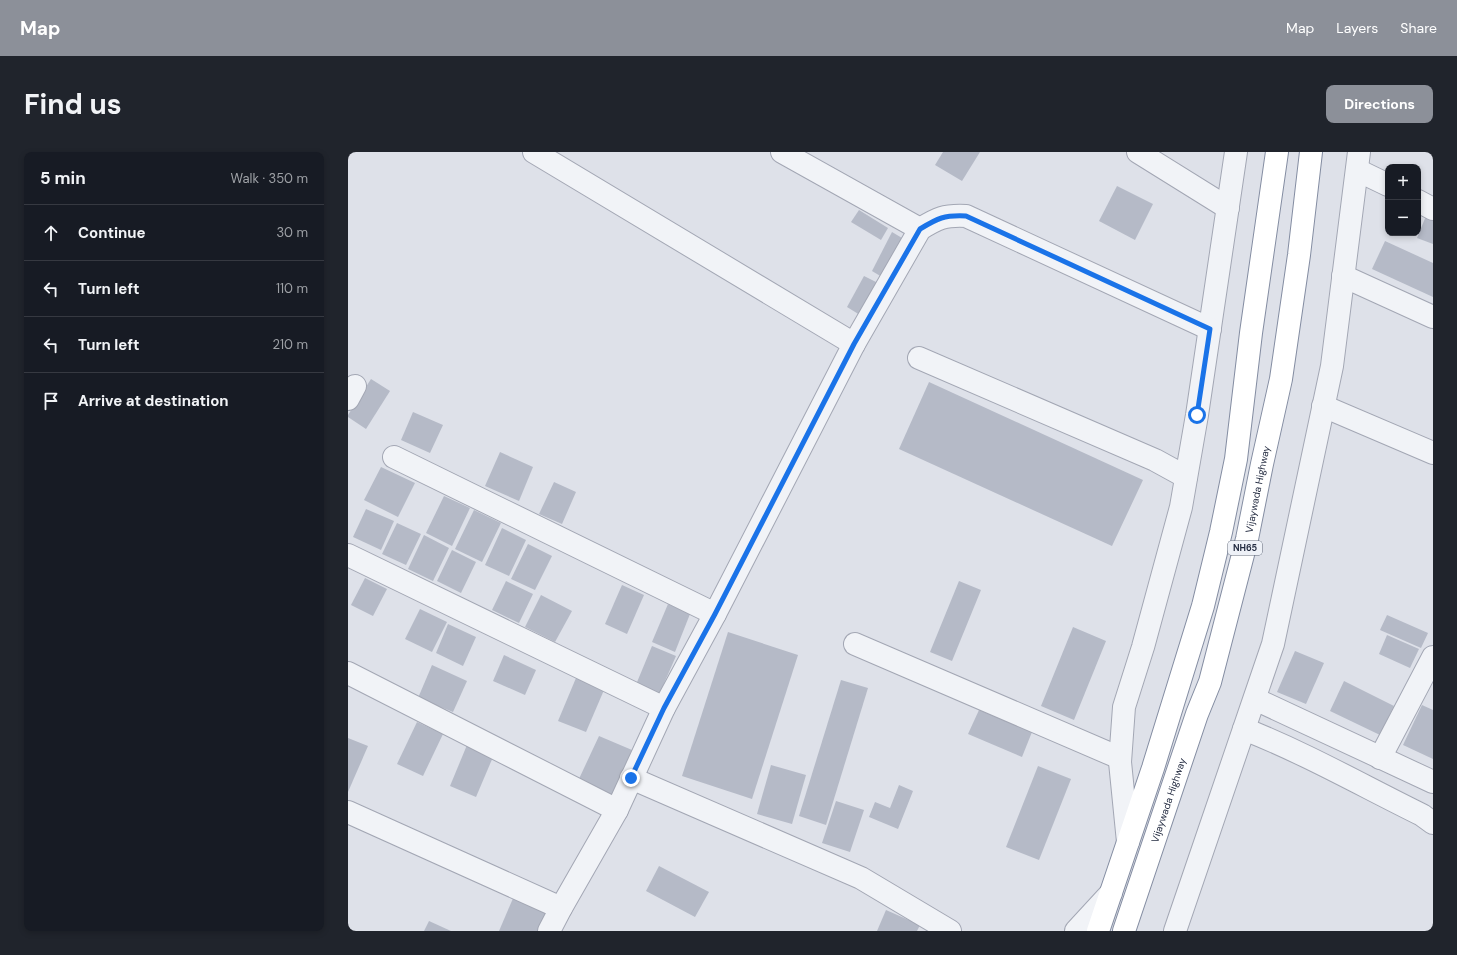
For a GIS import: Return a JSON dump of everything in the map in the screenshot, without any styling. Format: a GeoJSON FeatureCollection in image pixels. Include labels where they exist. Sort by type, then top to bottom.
{"type":"FeatureCollection","features":[{"type":"Feature","properties":{"kind":"highway","name":"NH65"},"geometry":{"type":"LineString","coordinates":[[1098,931],[1153,768],[1196,628],[1221,532],[1236,459],[1251,333],[1277,152]]}},
{"type":"Feature","properties":{"kind":"highway","name":"Vijaywada Highway"},"geometry":{"type":"LineString","coordinates":[[1124,931],[1197,714],[1210,682],[1247,539],[1281,379],[1299,255],[1311,152]]}},
{"type":"Feature","properties":{"kind":"street"},"geometry":{"type":"LineString","coordinates":[[535,152],[854,344]]}},
{"type":"Feature","properties":{"kind":"street"},"geometry":{"type":"LineString","coordinates":[[782,152],[920,229]]}},
{"type":"Feature","properties":{"kind":"street"},"geometry":{"type":"LineString","coordinates":[[1138,152],[1228,208]]}},
{"type":"Feature","properties":{"kind":"street"},"geometry":{"type":"LineString","coordinates":[[1128,842],[1120,758],[1124,708],[1151,618],[1181,507],[1210,329],[1236,152]]}},
{"type":"Feature","properties":{"kind":"street"},"geometry":{"type":"LineString","coordinates":[[1358,161],[1385,183]]}},
{"type":"Feature","properties":{"kind":"street"},"geometry":{"type":"LineString","coordinates":[[1175,931],[1273,644],[1332,366],[1358,161]]}},
{"type":"Feature","properties":{"kind":"street"},"geometry":{"type":"LineString","coordinates":[[1421,203],[1433,209]]}},
{"type":"Feature","properties":{"kind":"street"},"geometry":{"type":"LineString","coordinates":[[549,931],[560,908],[617,810],[664,708],[715,614],[854,344],[920,229],[934,220],[949,215],[966,216],[1210,329]]}},
{"type":"Feature","properties":{"kind":"street"},"geometry":{"type":"LineString","coordinates":[[1343,276],[1433,317]]}},
{"type":"Feature","properties":{"kind":"street"},"geometry":{"type":"LineString","coordinates":[[919,358],[1155,460],[1186,477]]}},
{"type":"Feature","properties":{"kind":"street"},"geometry":{"type":"LineString","coordinates":[[1323,406],[1433,453]]}},
{"type":"Feature","properties":{"kind":"street"},"geometry":{"type":"LineString","coordinates":[[394,457],[715,614]]}},
{"type":"Feature","properties":{"kind":"street"},"geometry":{"type":"LineString","coordinates":[[348,555],[664,708]]}},
{"type":"Feature","properties":{"kind":"street"},"geometry":{"type":"LineString","coordinates":[[855,644],[1120,758]]}},
{"type":"Feature","properties":{"kind":"street"},"geometry":{"type":"LineString","coordinates":[[1380,758],[1433,657]]}},
{"type":"Feature","properties":{"kind":"street"},"geometry":{"type":"LineString","coordinates":[[348,673],[617,810]]}},
{"type":"Feature","properties":{"kind":"street"},"geometry":{"type":"LineString","coordinates":[[1255,699],[1433,782]]}},
{"type":"Feature","properties":{"kind":"street"},"geometry":{"type":"LineString","coordinates":[[1244,729],[1267,738],[1422,815],[1433,822]]}},
{"type":"Feature","properties":{"kind":"street"},"geometry":{"type":"LineString","coordinates":[[631,778],[861,878],[950,931]]}},
{"type":"Feature","properties":{"kind":"street"},"geometry":{"type":"LineString","coordinates":[[348,812],[560,908]]}},
{"type":"Feature","properties":{"kind":"street"},"geometry":{"type":"LineString","coordinates":[[1076,931],[1111,894]]}},
{"type":"Feature","properties":{"kind":"building"},"geometry":{"type":"Polygon","coordinates":[[[943,152],[980,152],[962,181],[935,165],[943,152]]]}},
{"type":"Feature","properties":{"kind":"building"},"geometry":{"type":"Polygon","coordinates":[[[1117,186],[1153,204],[1135,240],[1099,221],[1117,186]]]}},
{"type":"Feature","properties":{"kind":"building"},"geometry":{"type":"Polygon","coordinates":[[[859,210],[888,228],[881,240],[851,222],[859,210]]]}},
{"type":"Feature","properties":{"kind":"building"},"geometry":{"type":"Polygon","coordinates":[[[1426,216],[1433,219],[1433,244],[1417,238],[1418,236],[1421,236],[1421,228],[1426,216]]]}},
{"type":"Feature","properties":{"kind":"building"},"geometry":{"type":"Polygon","coordinates":[[[892,232],[902,238],[882,277],[872,271],[892,232]]]}},
{"type":"Feature","properties":{"kind":"building"},"geometry":{"type":"Polygon","coordinates":[[[1385,241],[1433,263],[1433,297],[1372,269],[1385,241]]]}},
{"type":"Feature","properties":{"kind":"building"},"geometry":{"type":"Polygon","coordinates":[[[864,276],[878,283],[860,315],[847,307],[864,276]]]}},
{"type":"Feature","properties":{"kind":"building"},"geometry":{"type":"Polygon","coordinates":[[[371,379],[390,391],[366,429],[348,417],[348,415],[371,379]]]}},
{"type":"Feature","properties":{"kind":"building"},"geometry":{"type":"Polygon","coordinates":[[[929,382],[1143,480],[1112,546],[899,449],[929,382]]]}},
{"type":"Feature","properties":{"kind":"building"},"geometry":{"type":"Polygon","coordinates":[[[413,412],[443,425],[430,453],[401,440],[413,412]]]}},
{"type":"Feature","properties":{"kind":"building"},"geometry":{"type":"Polygon","coordinates":[[[500,452],[533,467],[519,501],[485,486],[500,452]]]}},
{"type":"Feature","properties":{"kind":"building"},"geometry":{"type":"Polygon","coordinates":[[[381,467],[415,483],[398,517],[364,500],[381,467]]]}},
{"type":"Feature","properties":{"kind":"building"},"geometry":{"type":"Polygon","coordinates":[[[554,482],[576,492],[562,524],[539,514],[554,482]]]}},
{"type":"Feature","properties":{"kind":"building"},"geometry":{"type":"Polygon","coordinates":[[[444,496],[470,508],[452,546],[426,533],[444,496]]]}},
{"type":"Feature","properties":{"kind":"building"},"geometry":{"type":"Polygon","coordinates":[[[366,509],[394,521],[381,550],[353,537],[366,509]]]}},
{"type":"Feature","properties":{"kind":"building"},"geometry":{"type":"Polygon","coordinates":[[[474,510],[501,523],[482,562],[455,549],[474,510]]]}},
{"type":"Feature","properties":{"kind":"building"},"geometry":{"type":"Polygon","coordinates":[[[397,523],[421,534],[406,565],[382,554],[397,523]]]}},
{"type":"Feature","properties":{"kind":"building"},"geometry":{"type":"Polygon","coordinates":[[[502,528],[526,540],[509,576],[485,565],[502,528]]]}},
{"type":"Feature","properties":{"kind":"building"},"geometry":{"type":"Polygon","coordinates":[[[424,535],[449,548],[433,581],[408,569],[424,535]]]}},
{"type":"Feature","properties":{"kind":"building"},"geometry":{"type":"Polygon","coordinates":[[[528,544],[552,556],[535,590],[511,579],[528,544]]]}},
{"type":"Feature","properties":{"kind":"building"},"geometry":{"type":"Polygon","coordinates":[[[452,550],[476,562],[461,593],[437,581],[452,550]]]}},
{"type":"Feature","properties":{"kind":"building"},"geometry":{"type":"Polygon","coordinates":[[[365,578],[387,589],[373,616],[351,605],[365,578]]]}},
{"type":"Feature","properties":{"kind":"building"},"geometry":{"type":"Polygon","coordinates":[[[506,581],[533,594],[519,623],[492,610],[506,581]]]}},
{"type":"Feature","properties":{"kind":"building"},"geometry":{"type":"Polygon","coordinates":[[[959,581],[981,590],[952,661],[930,652],[959,581]]]}},
{"type":"Feature","properties":{"kind":"building"},"geometry":{"type":"Polygon","coordinates":[[[622,585],[644,595],[627,634],[605,624],[622,585]]]}},
{"type":"Feature","properties":{"kind":"building"},"geometry":{"type":"Polygon","coordinates":[[[541,595],[572,611],[555,642],[525,627],[541,595]]]}},
{"type":"Feature","properties":{"kind":"building"},"geometry":{"type":"Polygon","coordinates":[[[668,604],[690,614],[675,652],[652,642],[668,604]]]}},
{"type":"Feature","properties":{"kind":"building"},"geometry":{"type":"Polygon","coordinates":[[[420,609],[447,622],[432,652],[405,639],[420,609]]]}},
{"type":"Feature","properties":{"kind":"building"},"geometry":{"type":"Polygon","coordinates":[[[1387,615],[1428,633],[1421,648],[1380,630],[1387,615]]]}},
{"type":"Feature","properties":{"kind":"building"},"geometry":{"type":"Polygon","coordinates":[[[448,624],[476,637],[463,666],[436,653],[448,624]]]}},
{"type":"Feature","properties":{"kind":"building"},"geometry":{"type":"Polygon","coordinates":[[[1073,627],[1106,641],[1074,720],[1041,706],[1073,627]]]}},
{"type":"Feature","properties":{"kind":"building"},"geometry":{"type":"Polygon","coordinates":[[[728,632],[798,655],[752,799],[682,776],[728,632]]]}},
{"type":"Feature","properties":{"kind":"building"},"geometry":{"type":"Polygon","coordinates":[[[1387,635],[1419,649],[1410,668],[1379,654],[1387,635]]]}},
{"type":"Feature","properties":{"kind":"building"},"geometry":{"type":"Polygon","coordinates":[[[652,646],[676,656],[658,697],[635,687],[652,646]]]}},
{"type":"Feature","properties":{"kind":"building"},"geometry":{"type":"Polygon","coordinates":[[[1295,651],[1324,663],[1306,704],[1277,692],[1295,651]]]}},
{"type":"Feature","properties":{"kind":"building"},"geometry":{"type":"Polygon","coordinates":[[[504,655],[536,670],[525,695],[493,681],[504,655]]]}},
{"type":"Feature","properties":{"kind":"building"},"geometry":{"type":"Polygon","coordinates":[[[432,665],[467,681],[453,712],[418,698],[432,665]]]}},
{"type":"Feature","properties":{"kind":"building"},"geometry":{"type":"Polygon","coordinates":[[[576,678],[604,690],[586,732],[558,721],[576,678]]]}},
{"type":"Feature","properties":{"kind":"building"},"geometry":{"type":"Polygon","coordinates":[[[841,680],[868,688],[826,825],[799,816],[841,680]]]}},
{"type":"Feature","properties":{"kind":"building"},"geometry":{"type":"Polygon","coordinates":[[[1344,681],[1394,706],[1380,735],[1330,711],[1344,681]]]}},
{"type":"Feature","properties":{"kind":"building"},"geometry":{"type":"Polygon","coordinates":[[[1422,705],[1433,710],[1433,759],[1403,745],[1422,705]]]}},
{"type":"Feature","properties":{"kind":"building"},"geometry":{"type":"Polygon","coordinates":[[[979,710],[1032,732],[1022,757],[968,734],[979,710]]]}},
{"type":"Feature","properties":{"kind":"building"},"geometry":{"type":"Polygon","coordinates":[[[417,722],[443,734],[423,776],[397,764],[417,722]]]}},
{"type":"Feature","properties":{"kind":"building"},"geometry":{"type":"Polygon","coordinates":[[[599,736],[632,750],[612,796],[578,781],[599,736]]]}},
{"type":"Feature","properties":{"kind":"building"},"geometry":{"type":"Polygon","coordinates":[[[348,738],[368,746],[348,792],[348,738]]]}},
{"type":"Feature","properties":{"kind":"building"},"geometry":{"type":"Polygon","coordinates":[[[467,745],[493,757],[476,797],[450,786],[467,745]]]}},
{"type":"Feature","properties":{"kind":"building"},"geometry":{"type":"Polygon","coordinates":[[[771,765],[806,775],[792,824],[757,814],[771,765]]]}},
{"type":"Feature","properties":{"kind":"building"},"geometry":{"type":"Polygon","coordinates":[[[1038,766],[1071,779],[1039,860],[1006,847],[1038,766]]]}},
{"type":"Feature","properties":{"kind":"building"},"geometry":{"type":"Polygon","coordinates":[[[899,785],[913,791],[898,829],[869,817],[875,802],[890,808],[899,785]]]}},
{"type":"Feature","properties":{"kind":"building"},"geometry":{"type":"Polygon","coordinates":[[[836,801],[864,810],[850,852],[822,843],[836,801]]]}},
{"type":"Feature","properties":{"kind":"building"},"geometry":{"type":"Polygon","coordinates":[[[659,866],[709,892],[695,917],[646,891],[659,866]]]}},
{"type":"Feature","properties":{"kind":"building"},"geometry":{"type":"Polygon","coordinates":[[[514,896],[547,911],[538,931],[499,931],[514,896]]]}},
{"type":"Feature","properties":{"kind":"building"},"geometry":{"type":"Polygon","coordinates":[[[886,910],[920,925],[917,931],[877,931],[886,910]]]}},
{"type":"Feature","properties":{"kind":"building"},"geometry":{"type":"Polygon","coordinates":[[[429,921],[451,931],[424,931],[429,921]]]}},
{"type":"Feature","properties":{"kind":"route"},"geometry":{"type":"LineString","coordinates":[[631,778],[664,708],[715,614],[854,344],[920,229],[934,220],[949,215],[966,216],[1210,329],[1197,415]]}}]}
